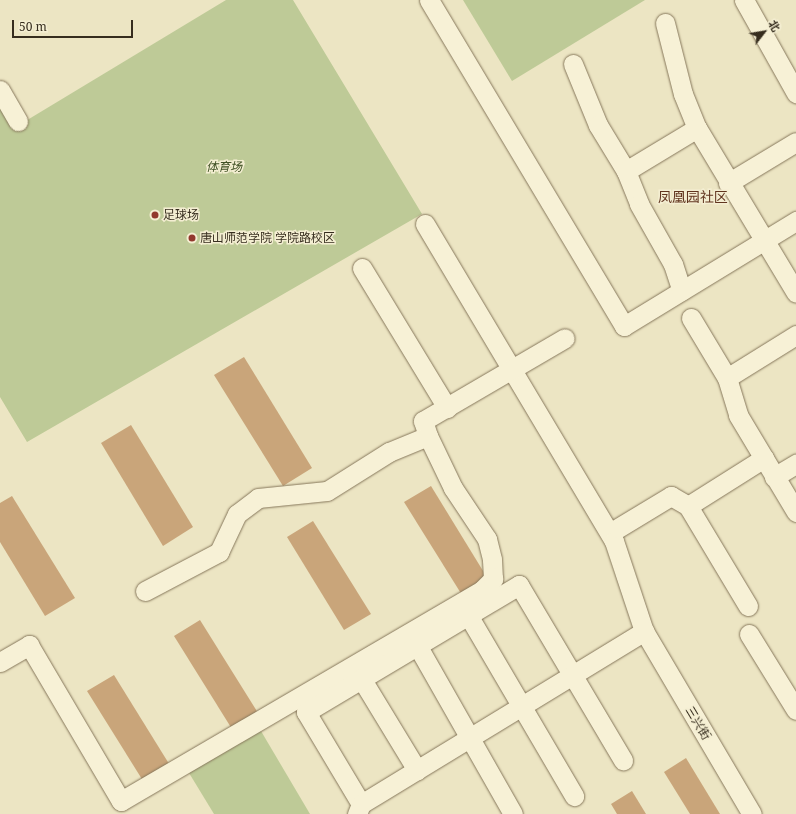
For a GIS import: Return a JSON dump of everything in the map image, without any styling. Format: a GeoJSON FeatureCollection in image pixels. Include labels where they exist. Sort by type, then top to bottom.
{"type":"FeatureCollection","features":[{"type":"Feature","properties":{"kind":"street"},"geometry":{"type":"LineString","coordinates":[[429,0],[624,326],[796,221]]}},
{"type":"Feature","properties":{"kind":"street"},"geometry":{"type":"LineString","coordinates":[[744,0],[796,93]]}},
{"type":"Feature","properties":{"kind":"street"},"geometry":{"type":"LineString","coordinates":[[665,23],[683,94],[697,128],[728,183],[796,293]]}},
{"type":"Feature","properties":{"kind":"street"},"geometry":{"type":"LineString","coordinates":[[573,64],[598,125],[626,171],[639,204],[673,264],[682,291]]}},
{"type":"Feature","properties":{"kind":"street"},"geometry":{"type":"LineString","coordinates":[[0,90],[18,121]]}},
{"type":"Feature","properties":{"kind":"street"},"geometry":{"type":"LineString","coordinates":[[626,171],[697,128]]}},
{"type":"Feature","properties":{"kind":"street"},"geometry":{"type":"LineString","coordinates":[[728,183],[796,142]]}},
{"type":"Feature","properties":{"kind":"street","name":"三兴街"},"geometry":{"type":"LineString","coordinates":[[425,224],[614,541],[644,631],[752,814]]}},
{"type":"Feature","properties":{"kind":"street"},"geometry":{"type":"LineString","coordinates":[[362,268],[447,408]]}},
{"type":"Feature","properties":{"kind":"street"},"geometry":{"type":"LineString","coordinates":[[691,318],[727,378],[738,415],[796,512]]}},
{"type":"Feature","properties":{"kind":"street"},"geometry":{"type":"LineString","coordinates":[[727,378],[796,335]]}},
{"type":"Feature","properties":{"kind":"street"},"geometry":{"type":"LineString","coordinates":[[0,662],[29,645],[121,801],[482,590],[493,579],[492,559],[486,539],[453,488],[428,436],[423,421],[565,338]]}},
{"type":"Feature","properties":{"kind":"street"},"geometry":{"type":"LineString","coordinates":[[145,591],[218,552],[237,514],[258,498],[327,491],[390,452],[428,436]]}},
{"type":"Feature","properties":{"kind":"street"},"geometry":{"type":"LineString","coordinates":[[688,506],[764,458]]}},
{"type":"Feature","properties":{"kind":"street"},"geometry":{"type":"LineString","coordinates":[[774,477],[796,464]]}},
{"type":"Feature","properties":{"kind":"street"},"geometry":{"type":"LineString","coordinates":[[618,528],[671,496],[688,506],[748,606]]}},
{"type":"Feature","properties":{"kind":"street"},"geometry":{"type":"LineString","coordinates":[[623,760],[573,675],[520,585],[306,712],[359,809],[417,770],[573,675],[644,631]]}},
{"type":"Feature","properties":{"kind":"street"},"geometry":{"type":"LineString","coordinates":[[468,615],[574,796]]}},
{"type":"Feature","properties":{"kind":"street"},"geometry":{"type":"LineString","coordinates":[[749,634],[796,710]]}},
{"type":"Feature","properties":{"kind":"street"},"geometry":{"type":"LineString","coordinates":[[417,645],[513,814]]}},
{"type":"Feature","properties":{"kind":"street"},"geometry":{"type":"LineString","coordinates":[[361,678],[417,770]]}},
{"type":"Feature","properties":{"kind":"green space","name":"体育场"},"geometry":{"type":"Polygon","coordinates":[[[226,0],[293,0],[422,214],[27,442],[0,397],[0,105],[14,128],[226,0]]]}},
{"type":"Feature","properties":{"kind":"green space"},"geometry":{"type":"Polygon","coordinates":[[[463,0],[645,0],[512,81],[463,0]]]}},
{"type":"Feature","properties":{"kind":"green space"},"geometry":{"type":"Polygon","coordinates":[[[258,726],[310,814],[214,814],[186,768],[258,726]]]}},
{"type":"Feature","properties":{"kind":"building"},"geometry":{"type":"Polygon","coordinates":[[[244,357],[312,468],[283,486],[214,375],[244,357]]]}},
{"type":"Feature","properties":{"kind":"building"},"geometry":{"type":"Polygon","coordinates":[[[131,425],[193,527],[163,546],[101,443],[131,425]]]}},
{"type":"Feature","properties":{"kind":"building"},"geometry":{"type":"Polygon","coordinates":[[[431,486],[488,579],[462,595],[404,502],[431,486]]]}},
{"type":"Feature","properties":{"kind":"building"},"geometry":{"type":"Polygon","coordinates":[[[12,496],[75,598],[45,616],[0,542],[0,503],[12,496]]]}},
{"type":"Feature","properties":{"kind":"building"},"geometry":{"type":"Polygon","coordinates":[[[313,521],[371,614],[344,630],[287,537],[313,521]]]}},
{"type":"Feature","properties":{"kind":"building"},"geometry":{"type":"Polygon","coordinates":[[[200,620],[258,713],[232,729],[174,636],[200,620]]]}},
{"type":"Feature","properties":{"kind":"building"},"geometry":{"type":"Polygon","coordinates":[[[114,675],[171,767],[145,784],[87,691],[114,675]]]}},
{"type":"Feature","properties":{"kind":"building"},"geometry":{"type":"Polygon","coordinates":[[[686,758],[720,814],[690,814],[664,772],[686,758]]]}},
{"type":"Feature","properties":{"kind":"building"},"geometry":{"type":"Polygon","coordinates":[[[632,791],[646,814],[617,814],[611,804],[632,791]]]}},
{"type":"Feature","properties":{"kind":"place","name":"足球场"},"geometry":{"type":"Point","coordinates":[155,215]}},
{"type":"Feature","properties":{"kind":"place","name":"唐山师范学院 学院路校区"},"geometry":{"type":"Point","coordinates":[192,238]}},
{"type":"Feature","properties":{"kind":"district","name":"凤凰园社区"},"geometry":{"type":"Point","coordinates":[693,197]}}]}
